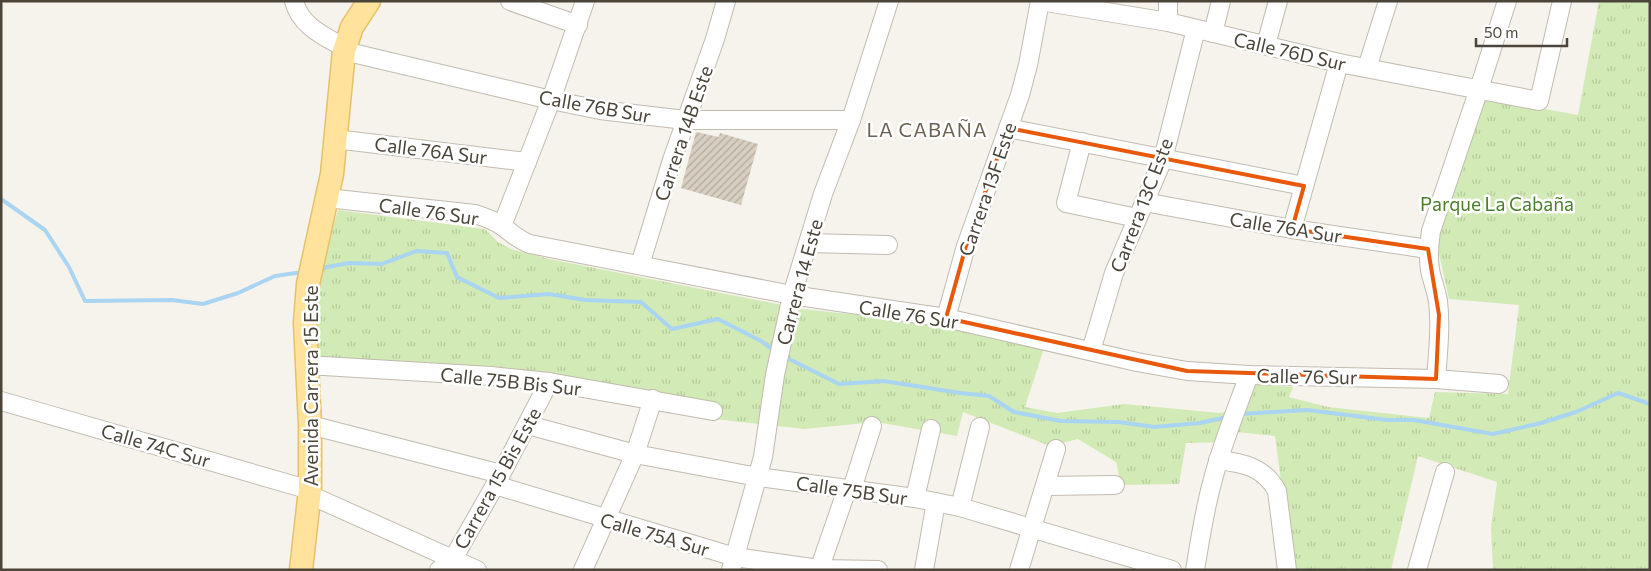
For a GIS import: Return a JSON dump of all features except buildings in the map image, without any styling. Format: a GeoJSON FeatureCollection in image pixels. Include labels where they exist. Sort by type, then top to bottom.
{"type":"FeatureCollection","features":[{"type":"Feature","properties":{"kind":"main road","name":"Avenida Carrera 15 Este"},"geometry":{"type":"LineString","coordinates":[[301,570],[310,493],[310,425],[305,323],[308,284],[327,198],[344,50],[355,23],[370,1]]}},
{"type":"Feature","properties":{"kind":"street","name":"Calle 76B Sur"},"geometry":{"type":"LineString","coordinates":[[294,1],[301,19],[318,34],[344,50],[551,100],[600,110],[685,120],[851,120]]}},
{"type":"Feature","properties":{"kind":"street"},"geometry":{"type":"LineString","coordinates":[[510,1],[578,25]]}},
{"type":"Feature","properties":{"kind":"street"},"geometry":{"type":"LineString","coordinates":[[502,226],[551,100],[585,1]]}},
{"type":"Feature","properties":{"kind":"street","name":"Carrera 14B Este"},"geometry":{"type":"LineString","coordinates":[[640,264],[685,120],[715,39],[726,1]]}},
{"type":"Feature","properties":{"kind":"street","name":"Carrera 14 Este"},"geometry":{"type":"LineString","coordinates":[[733,563],[758,477],[767,438],[775,376],[792,295],[889,1]]}},
{"type":"Feature","properties":{"kind":"street"},"geometry":{"type":"LineString","coordinates":[[1168,1],[1168,22]]}},
{"type":"Feature","properties":{"kind":"street","name":"Carrera 13C Este"},"geometry":{"type":"LineString","coordinates":[[1091,351],[1114,273],[1163,159],[1204,31],[1221,1]]}},
{"type":"Feature","properties":{"kind":"street"},"geometry":{"type":"LineString","coordinates":[[1266,46],[1278,1]]}},
{"type":"Feature","properties":{"kind":"street"},"geometry":{"type":"LineString","coordinates":[[1367,68],[1388,1]]}},
{"type":"Feature","properties":{"kind":"street"},"geometry":{"type":"LineString","coordinates":[[1436,378],[1439,347],[1439,315],[1428,249],[1437,211],[1479,89],[1506,1]]}},
{"type":"Feature","properties":{"kind":"street","name":"Calle 76D Sur"},"geometry":{"type":"LineString","coordinates":[[1044,2],[1168,22],[1340,63],[1539,101],[1562,1]]}},
{"type":"Feature","properties":{"kind":"street","name":"Carrera 13F Este"},"geometry":{"type":"LineString","coordinates":[[946,318],[966,246],[1028,65],[1044,2]]}},
{"type":"Feature","properties":{"kind":"street"},"geometry":{"type":"LineString","coordinates":[[1292,229],[1340,63]]}},
{"type":"Feature","properties":{"kind":"street"},"geometry":{"type":"LineString","coordinates":[[1008,128],[1304,186]]}},
{"type":"Feature","properties":{"kind":"street","name":"Calle 76A Sur"},"geometry":{"type":"LineString","coordinates":[[335,139],[527,162]]}},
{"type":"Feature","properties":{"kind":"street","name":"Calle 76A Sur"},"geometry":{"type":"LineString","coordinates":[[1082,142],[1066,203],[1140,210],[1292,229],[1428,249]]}},
{"type":"Feature","properties":{"kind":"street","name":"Calle 76 Sur"},"geometry":{"type":"LineString","coordinates":[[327,198],[456,211],[489,219],[502,226],[519,240],[530,244],[792,295],[946,318],[1187,371],[1249,375],[1436,378],[1500,384]]}},
{"type":"Feature","properties":{"kind":"street"},"geometry":{"type":"LineString","coordinates":[[808,243],[888,245]]}},
{"type":"Feature","properties":{"kind":"street","name":"Calle 75B Bis Sur"},"geometry":{"type":"LineString","coordinates":[[307,365],[491,376],[549,382],[713,411]]}},
{"type":"Feature","properties":{"kind":"street"},"geometry":{"type":"LineString","coordinates":[[1196,570],[1206,508],[1218,460],[1249,375]]}},
{"type":"Feature","properties":{"kind":"street","name":"Carrera 15 Bis Este"},"geometry":{"type":"LineString","coordinates":[[446,564],[498,480],[549,382]]}},
{"type":"Feature","properties":{"kind":"street"},"geometry":{"type":"LineString","coordinates":[[583,570],[635,454],[653,399]]}},
{"type":"Feature","properties":{"kind":"street","name":"Calle 74C Sur"},"geometry":{"type":"LineString","coordinates":[[1,401],[310,493],[446,564],[477,570]]}},
{"type":"Feature","properties":{"kind":"street","name":"Calle 75A Sur"},"geometry":{"type":"LineString","coordinates":[[310,425],[498,480],[606,520],[733,563],[819,569],[878,570]]}},
{"type":"Feature","properties":{"kind":"street","name":"Calle 75B Sur"},"geometry":{"type":"LineString","coordinates":[[528,425],[635,454],[758,477],[916,498],[960,507],[1172,570]]}},
{"type":"Feature","properties":{"kind":"street"},"geometry":{"type":"LineString","coordinates":[[819,569],[872,426]]}},
{"type":"Feature","properties":{"kind":"street"},"geometry":{"type":"LineString","coordinates":[[960,507],[980,427]]}},
{"type":"Feature","properties":{"kind":"street"},"geometry":{"type":"LineString","coordinates":[[916,498],[931,429]]}},
{"type":"Feature","properties":{"kind":"street"},"geometry":{"type":"LineString","coordinates":[[1019,570],[1056,449]]}},
{"type":"Feature","properties":{"kind":"street"},"geometry":{"type":"LineString","coordinates":[[1218,460],[1259,470],[1271,480],[1277,491],[1287,570]]}},
{"type":"Feature","properties":{"kind":"street"},"geometry":{"type":"LineString","coordinates":[[1417,570],[1445,472]]}},
{"type":"Feature","properties":{"kind":"street"},"geometry":{"type":"LineString","coordinates":[[1045,486],[1115,485]]}},
{"type":"Feature","properties":{"kind":"street"},"geometry":{"type":"LineString","coordinates":[[924,570],[936,502]]}},
{"type":"Feature","properties":{"kind":"highlighted area"},"geometry":{"type":"Polygon","coordinates":[[[1008,128],[1304,186],[1292,229],[1428,249],[1439,315],[1436,379],[1187,371],[946,318],[966,246],[1008,128]]]}},
{"type":"Feature","properties":{"kind":"green space","name":"Parque La Cabaña"},"geometry":{"type":"Polygon","coordinates":[[[1599,1],[1650,1],[1650,570],[1493,570],[1491,527],[1497,482],[1418,456],[1391,570],[1293,570],[1275,436],[1237,432],[1233,442],[1186,443],[1179,484],[1121,485],[1116,462],[1078,439],[1050,446],[963,412],[957,436],[876,422],[804,429],[714,419],[717,407],[317,356],[317,280],[338,210],[485,229],[498,242],[511,249],[549,259],[802,309],[934,323],[1044,348],[1025,407],[1057,413],[1124,404],[1220,413],[1246,407],[1254,384],[1293,387],[1289,397],[1328,407],[1429,418],[1435,392],[1508,394],[1519,305],[1449,299],[1436,240],[1484,98],[1578,115],[1599,1]]]}},
{"type":"Feature","properties":{"kind":"waterway"},"geometry":{"type":"LineString","coordinates":[[1,199],[45,230],[69,267],[85,301],[172,300],[203,304],[238,293],[275,276],[303,272]]}},
{"type":"Feature","properties":{"kind":"waterway"},"geometry":{"type":"LineString","coordinates":[[322,268],[349,263],[382,264],[416,251],[447,253],[457,277],[499,298],[549,294],[585,300],[641,302],[672,329],[718,319],[761,341],[775,351]]}},
{"type":"Feature","properties":{"kind":"waterway"},"geometry":{"type":"LineString","coordinates":[[783,356],[839,384],[884,381],[989,396],[1014,412],[1061,421],[1119,422],[1154,427],[1200,423],[1227,417]]}},
{"type":"Feature","properties":{"kind":"waterway"},"geometry":{"type":"LineString","coordinates":[[1241,414],[1307,410],[1387,420],[1414,420],[1493,434],[1541,423],[1576,412],[1618,393],[1650,404]]}},
{"type":"Feature","properties":{"kind":"district","name":"LA CABAÑA"},"geometry":{"type":"Point","coordinates":[927,129]}}]}
